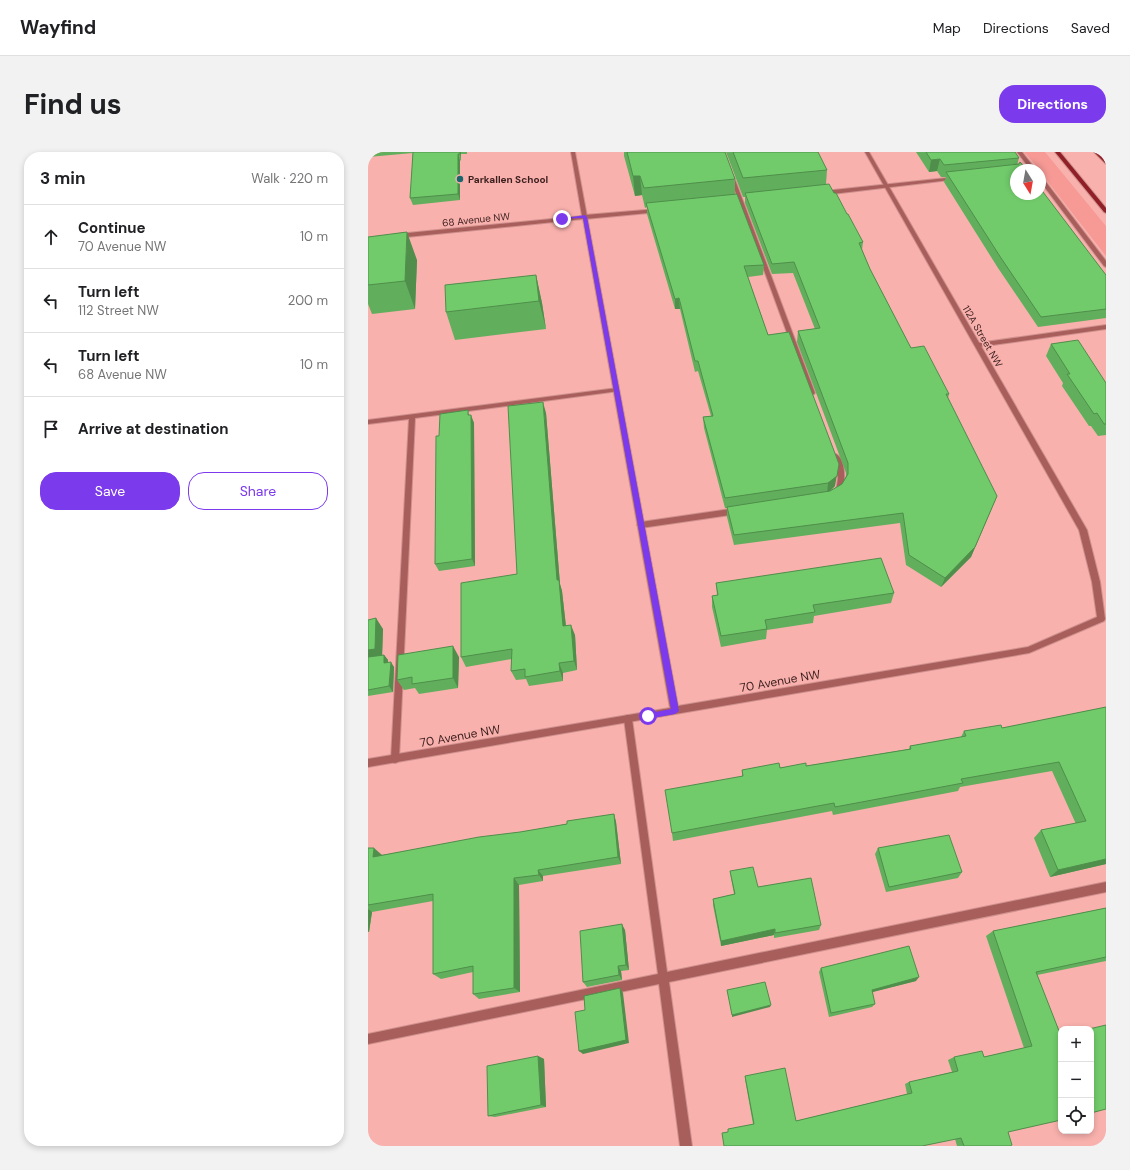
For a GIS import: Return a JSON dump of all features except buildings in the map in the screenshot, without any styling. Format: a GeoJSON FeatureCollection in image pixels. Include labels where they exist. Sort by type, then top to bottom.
{"type":"FeatureCollection","features":[{"type":"Feature","properties":{"kind":"main road"},"geometry":{"type":"LineString","coordinates":[[1057,152],[1106,211]]}},
{"type":"Feature","properties":{"kind":"main road"},"geometry":{"type":"LineString","coordinates":[[1096,152],[1106,163]]}},
{"type":"Feature","properties":{"kind":"street"},"geometry":{"type":"LineString","coordinates":[[573,152],[675,711]]}},
{"type":"Feature","properties":{"kind":"street","name":"112A Street NW"},"geometry":{"type":"LineString","coordinates":[[867,152],[1083,530]]}},
{"type":"Feature","properties":{"kind":"street"},"geometry":{"type":"LineString","coordinates":[[1020,152],[1029,164]]}},
{"type":"Feature","properties":{"kind":"street"},"geometry":{"type":"LineString","coordinates":[[730,173],[815,401]]}},
{"type":"Feature","properties":{"kind":"street"},"geometry":{"type":"LineString","coordinates":[[819,193],[962,178]]}},
{"type":"Feature","properties":{"kind":"street"},"geometry":{"type":"LineString","coordinates":[[1046,186],[1106,265]]}},
{"type":"Feature","properties":{"kind":"street"},"geometry":{"type":"LineString","coordinates":[[733,202],[749,201]]}},
{"type":"Feature","properties":{"kind":"street","name":"68 Avenue NW"},"geometry":{"type":"LineString","coordinates":[[391,236],[664,210]]}},
{"type":"Feature","properties":{"kind":"street"},"geometry":{"type":"LineString","coordinates":[[978,345],[1106,327]]}},
{"type":"Feature","properties":{"kind":"street"},"geometry":{"type":"LineString","coordinates":[[368,422],[617,390]]}},
{"type":"Feature","properties":{"kind":"street"},"geometry":{"type":"LineString","coordinates":[[395,759],[412,416]]}},
{"type":"Feature","properties":{"kind":"street"},"geometry":{"type":"LineString","coordinates":[[833,495],[839,492],[843,484],[842,474],[834,452]]}},
{"type":"Feature","properties":{"kind":"street"},"geometry":{"type":"LineString","coordinates":[[641,525],[742,510]]}},
{"type":"Feature","properties":{"kind":"street","name":"70 Avenue NW"},"geometry":{"type":"LineString","coordinates":[[368,763],[1029,650],[1101,618],[1096,582],[1083,530]]}},
{"type":"Feature","properties":{"kind":"street"},"geometry":{"type":"LineString","coordinates":[[628,719],[686,1146]]}},
{"type":"Feature","properties":{"kind":"street"},"geometry":{"type":"LineString","coordinates":[[368,1039],[1106,887]]}},
{"type":"Feature","properties":{"kind":"shaded area"},"geometry":{"type":"Polygon","coordinates":[[[1024,152],[1045,152],[1106,226],[1106,256],[1046,180],[1046,164],[1035,164],[1024,152]]]}},
{"type":"Feature","properties":{"kind":"place","name":"Parkallen School"},"geometry":{"type":"Point","coordinates":[460,179]}},
{"type":"Feature","properties":{"kind":"route"},"geometry":{"type":"LineString","coordinates":[[562,219],[585,217],[675,711],[648,716]]}}]}
